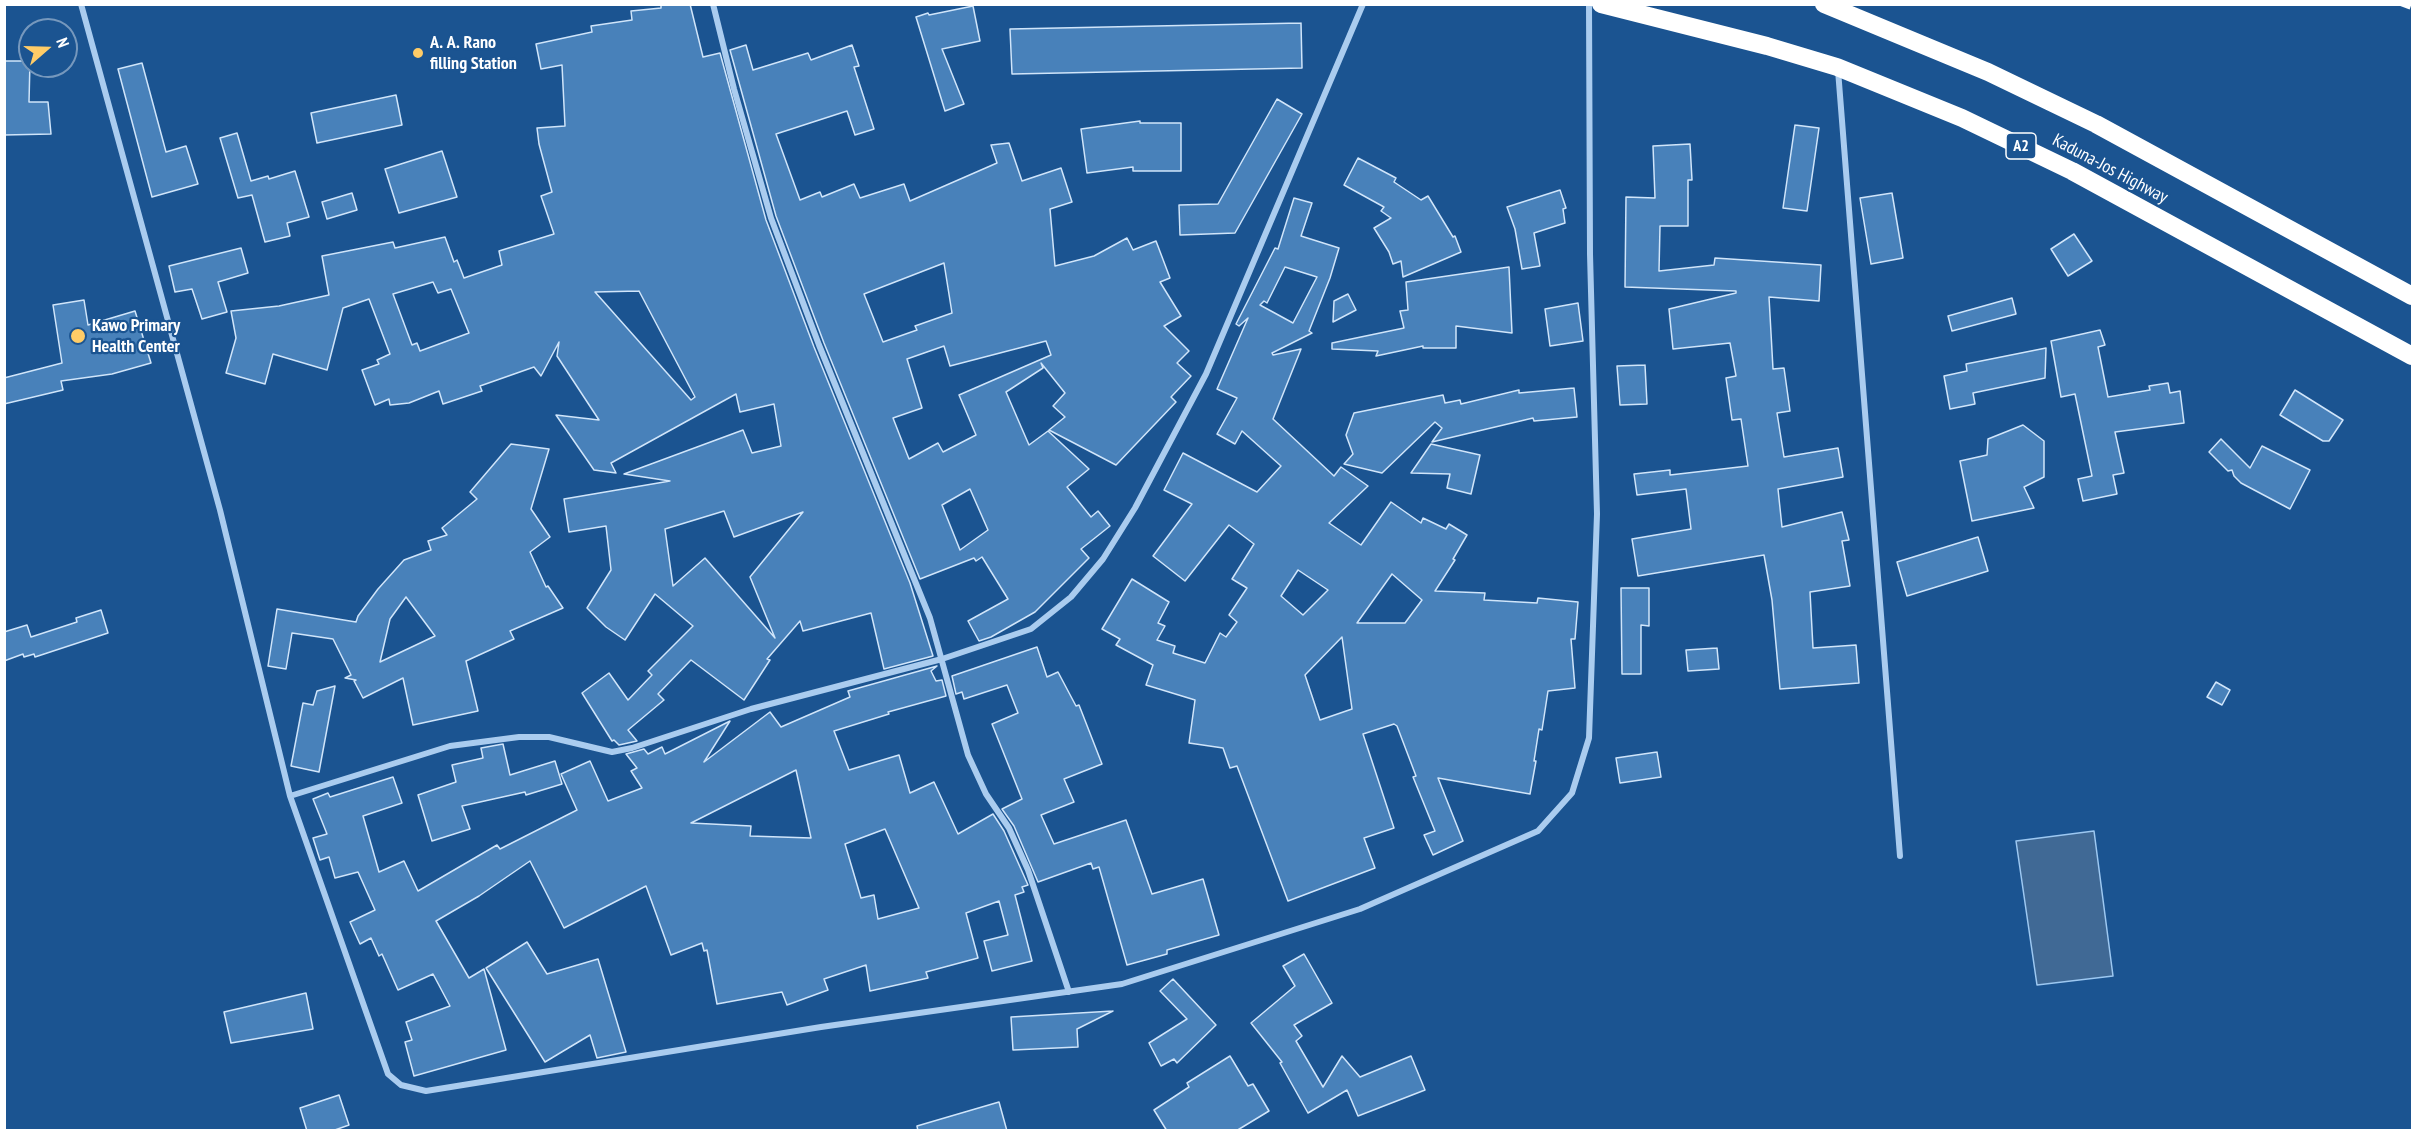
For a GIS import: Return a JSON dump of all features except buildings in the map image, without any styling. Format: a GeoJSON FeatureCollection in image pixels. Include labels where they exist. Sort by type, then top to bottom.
{"type":"FeatureCollection","features":[{"type":"Feature","properties":{"kind":"highway","name":"Kaduna-Jos Highway"},"geometry":{"type":"LineString","coordinates":[[1601,4],[1767,46],[1837,67],[1962,118],[2072,171],[2412,356]]}},
{"type":"Feature","properties":{"kind":"highway","name":"Kaduna-Jos Highway"},"geometry":{"type":"LineString","coordinates":[[1824,4],[1988,72],[2096,124],[2412,296]]}},
{"type":"Feature","properties":{"kind":"street"},"geometry":{"type":"LineString","coordinates":[[81,4],[220,510],[290,796],[388,1074],[401,1085],[426,1091],[820,1027],[1122,984],[1360,909],[1538,831],[1572,793],[1588,738],[1597,514],[1590,254],[1589,4]]}},
{"type":"Feature","properties":{"kind":"street"},"geometry":{"type":"LineString","coordinates":[[713,4],[734,89],[771,218],[819,345],[930,618],[968,755],[986,794],[1009,828],[1028,870],[1069,992]]}},
{"type":"Feature","properties":{"kind":"street"},"geometry":{"type":"LineString","coordinates":[[290,796],[461,745],[519,737],[549,737],[612,752],[632,748],[751,709],[942,659],[1030,629],[1071,597],[1103,559],[1135,508],[1206,374],[1363,4]]}},
{"type":"Feature","properties":{"kind":"street"},"geometry":{"type":"LineString","coordinates":[[1837,67],[1900,856]]}},
{"type":"Feature","properties":{"kind":"water"},"geometry":{"type":"Polygon","coordinates":[[[2094,831],[2113,976],[2037,985],[2016,841],[2094,831]]]}},
{"type":"Feature","properties":{"kind":"railway"},"geometry":{"type":"LineString","coordinates":[[2401,4],[2412,8]]}},
{"type":"Feature","properties":{"kind":"place","name":"A. A. Rano filling Station"},"geometry":{"type":"Point","coordinates":[418,53]}},
{"type":"Feature","properties":{"kind":"place","name":"Kawo Primary Health Center"},"geometry":{"type":"Point","coordinates":[78,336]}}]}
